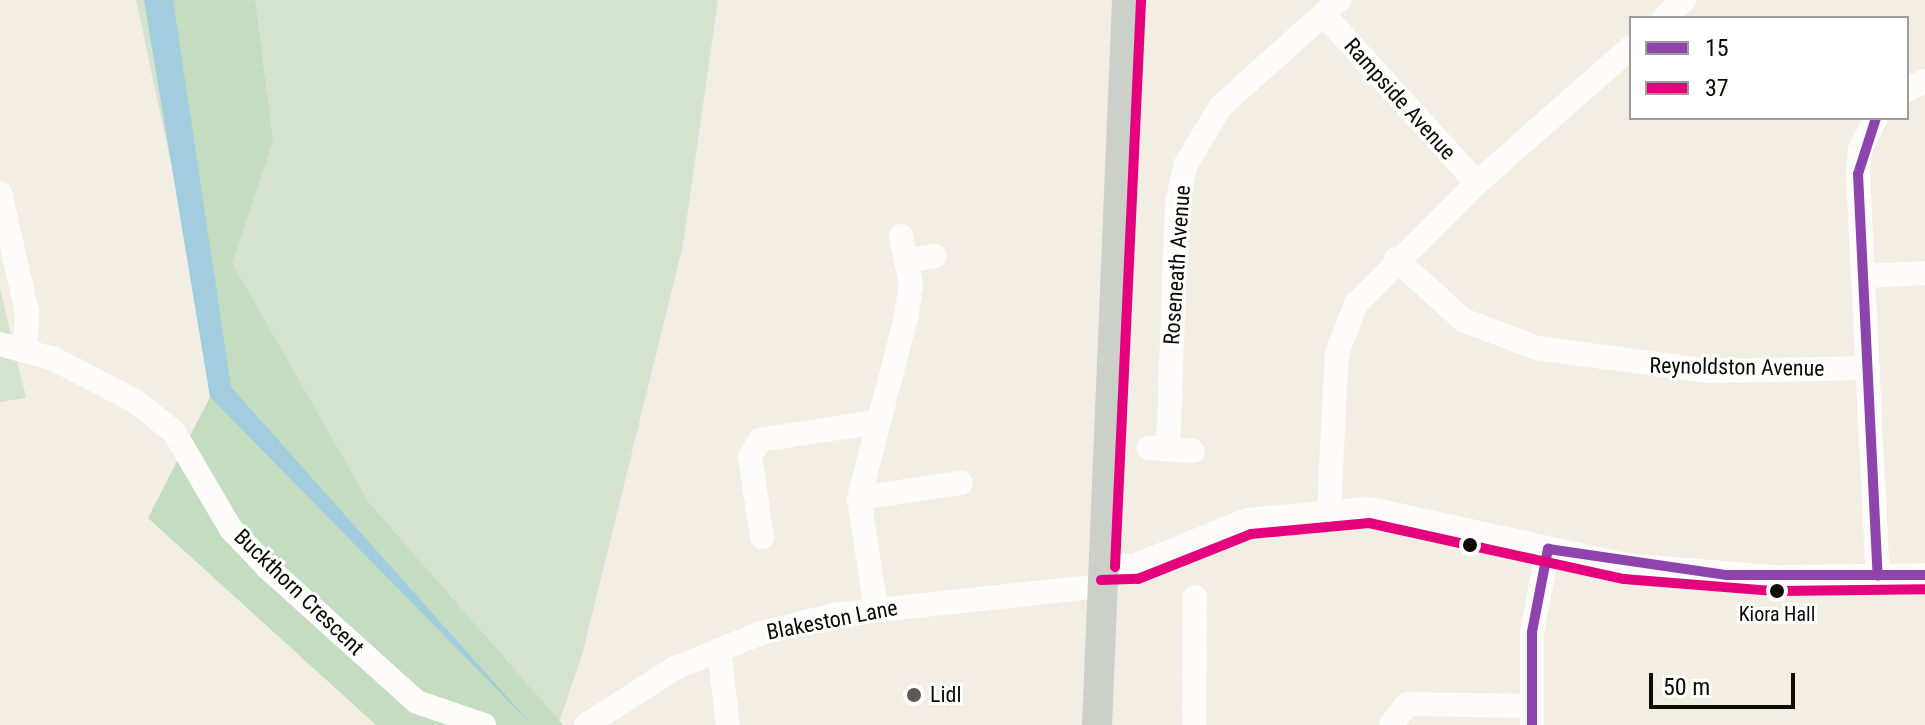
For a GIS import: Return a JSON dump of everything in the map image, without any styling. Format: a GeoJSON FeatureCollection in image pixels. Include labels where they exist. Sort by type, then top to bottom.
{"type":"FeatureCollection","features":[{"type":"Feature","properties":{"kind":"main road"},"geometry":{"type":"LineString","coordinates":[[1097,725],[1127,0]]}},
{"type":"Feature","properties":{"kind":"street"},"geometry":{"type":"LineString","coordinates":[[1666,16],[1684,0]]}},
{"type":"Feature","properties":{"kind":"street","name":"Rampside Avenue"},"geometry":{"type":"LineString","coordinates":[[1331,7],[1477,183]]}},
{"type":"Feature","properties":{"kind":"street","name":"Roseneath Avenue"},"geometry":{"type":"LineString","coordinates":[[1193,451],[1158,449],[1177,202],[1186,164],[1221,106],[1331,7]]}},
{"type":"Feature","properties":{"kind":"street"},"geometry":{"type":"LineString","coordinates":[[1329,509],[1343,331],[1356,304],[1396,259],[1477,183],[1629,49]]}},
{"type":"Feature","properties":{"kind":"street"},"geometry":{"type":"LineString","coordinates":[[1875,120],[1860,150],[1878,576]]}},
{"type":"Feature","properties":{"kind":"street"},"geometry":{"type":"LineString","coordinates":[[0,193],[27,312],[25,347]]}},
{"type":"Feature","properties":{"kind":"street"},"geometry":{"type":"LineString","coordinates":[[876,610],[859,498],[876,422],[906,317],[907,261],[901,236]]}},
{"type":"Feature","properties":{"kind":"street"},"geometry":{"type":"LineString","coordinates":[[907,261],[935,256]]}},
{"type":"Feature","properties":{"kind":"street","name":"Reynoldston Avenue"},"geometry":{"type":"LineString","coordinates":[[1396,259],[1463,320],[1537,348],[1709,371],[1868,368]]}},
{"type":"Feature","properties":{"kind":"street"},"geometry":{"type":"LineString","coordinates":[[1863,276],[1925,273]]}},
{"type":"Feature","properties":{"kind":"street","name":"Buckthorn Crescent"},"geometry":{"type":"LineString","coordinates":[[0,344],[25,347],[135,401],[174,432],[231,529],[268,568],[417,702],[484,725]]}},
{"type":"Feature","properties":{"kind":"street"},"geometry":{"type":"LineString","coordinates":[[762,537],[750,457],[760,440],[876,422]]}},
{"type":"Feature","properties":{"kind":"street"},"geometry":{"type":"LineString","coordinates":[[859,498],[961,483]]}},
{"type":"Feature","properties":{"kind":"street","name":"Blakeston Lane"},"geometry":{"type":"LineString","coordinates":[[586,725],[675,668],[761,633],[876,610],[1101,576],[1134,566],[1248,520],[1329,509],[1420,518],[1548,549],[1727,575],[1925,575]]}},
{"type":"Feature","properties":{"kind":"street"},"geometry":{"type":"LineString","coordinates":[[1391,725],[1407,704],[1532,715],[1532,632],[1548,549]]}},
{"type":"Feature","properties":{"kind":"street"},"geometry":{"type":"LineString","coordinates":[[1194,725],[1195,597]]}},
{"type":"Feature","properties":{"kind":"street"},"geometry":{"type":"LineString","coordinates":[[719,650],[728,725]]}},
{"type":"Feature","properties":{"kind":"green space"},"geometry":{"type":"Polygon","coordinates":[[[136,0],[718,0],[683,245],[582,655],[558,725],[220,392],[136,0]]]}},
{"type":"Feature","properties":{"kind":"green space"},"geometry":{"type":"Polygon","coordinates":[[[156,0],[255,0],[273,141],[232,263],[369,503],[563,725],[376,725],[148,518],[210,397],[156,0]]]}},
{"type":"Feature","properties":{"kind":"green space"},"geometry":{"type":"Polygon","coordinates":[[[0,288],[26,398],[0,402],[0,288]]]}},
{"type":"Feature","properties":{"kind":"water"},"geometry":{"type":"Polygon","coordinates":[[[144,0],[173,0],[231,387],[532,725],[210,397],[144,0]]]}},
{"type":"Feature","properties":{"kind":"transit line","name":"37"},"geometry":{"type":"LineString","coordinates":[[1115,567],[1141,1]]}},
{"type":"Feature","properties":{"kind":"transit line","name":"15"},"geometry":{"type":"LineString","coordinates":[[1875,120],[1858,174],[1878,576]]}},
{"type":"Feature","properties":{"kind":"transit line","name":"37"},"geometry":{"type":"LineString","coordinates":[[1101,580],[1138,579],[1251,534],[1369,523],[1624,579],[1772,591],[1925,589]]}},
{"type":"Feature","properties":{"kind":"transit line","name":"15"},"geometry":{"type":"LineString","coordinates":[[1548,549],[1727,575],[1925,575]]}},
{"type":"Feature","properties":{"kind":"transit line","name":"15"},"geometry":{"type":"LineString","coordinates":[[1532,725],[1532,632],[1548,549]]}},
{"type":"Feature","properties":{"kind":"place","name":"Kiora Hall"},"geometry":{"type":"Point","coordinates":[1777,591]}},
{"type":"Feature","properties":{"kind":"place","name":"Lidl"},"geometry":{"type":"Point","coordinates":[914,695]}}]}
